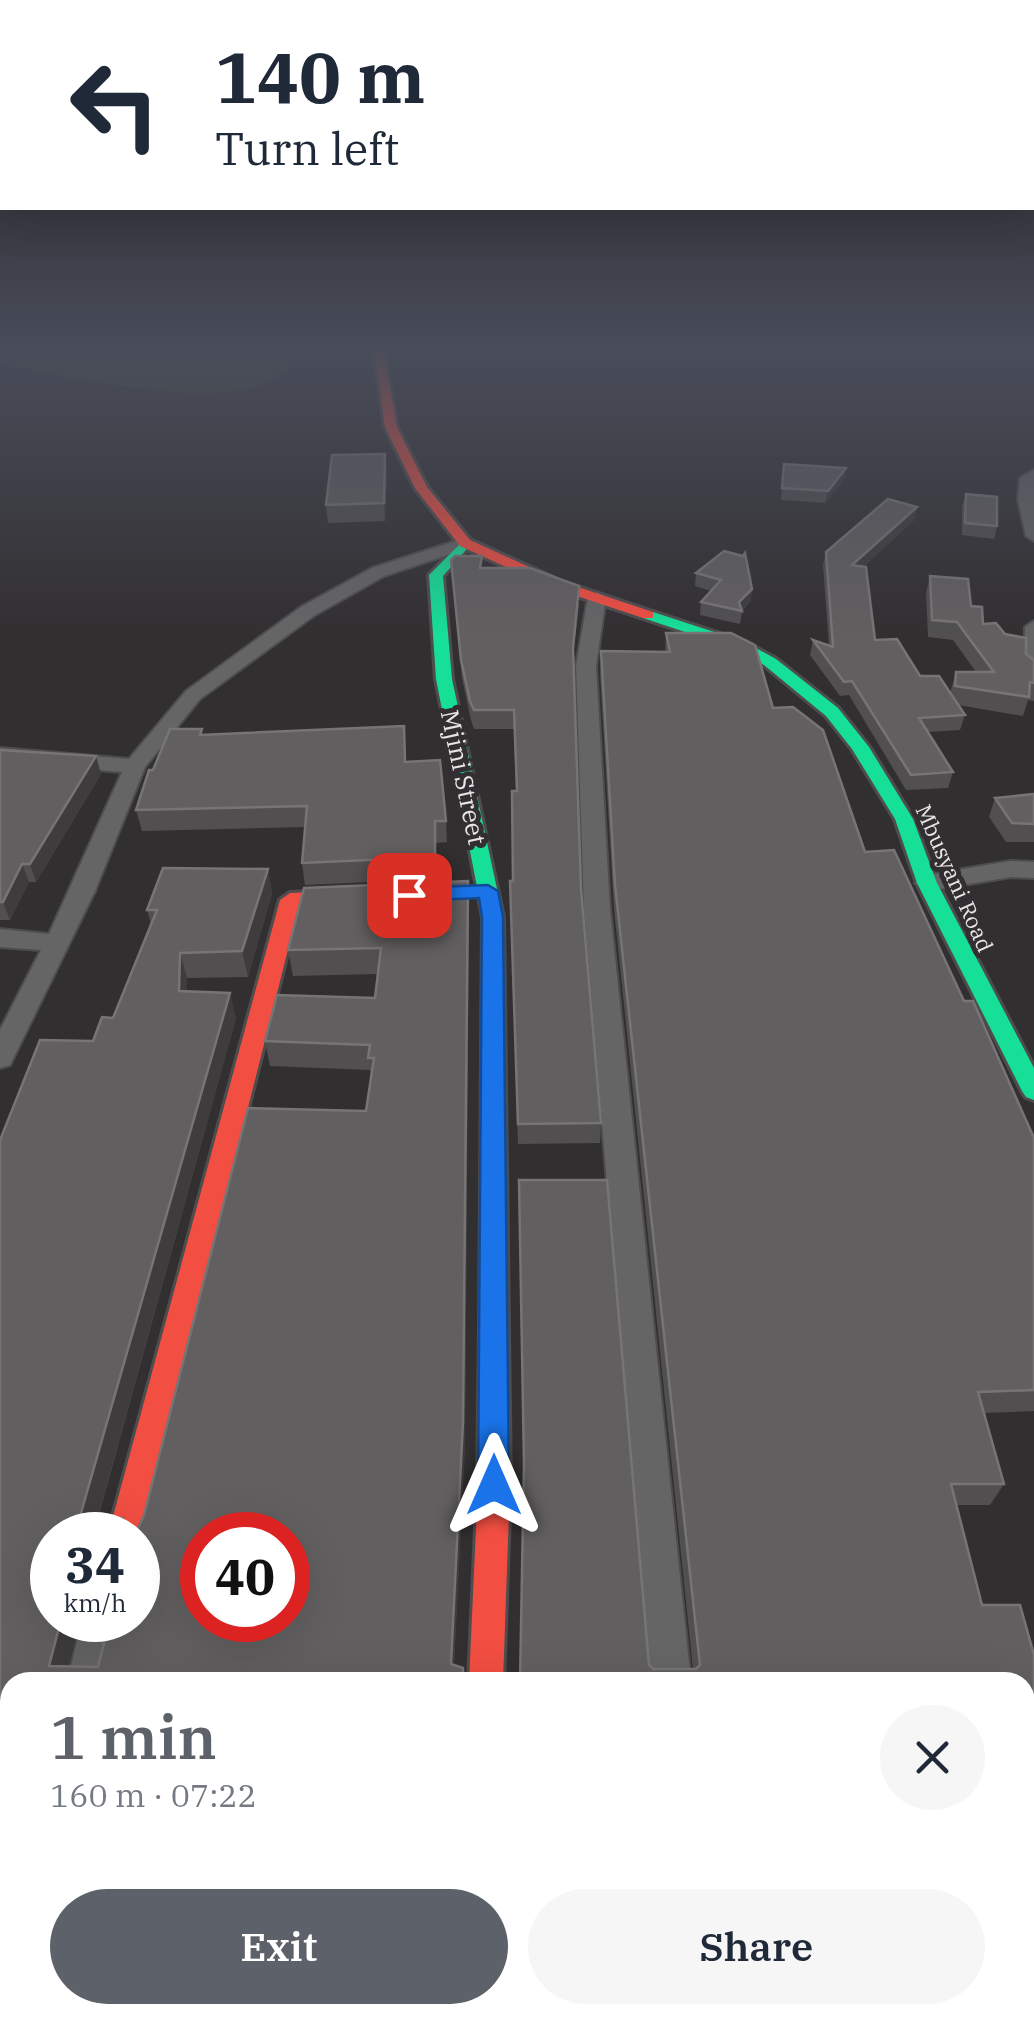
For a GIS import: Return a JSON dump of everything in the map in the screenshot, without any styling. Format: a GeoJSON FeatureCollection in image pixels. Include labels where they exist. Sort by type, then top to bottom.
{"type":"FeatureCollection","features":[{"type":"Feature","properties":{"kind":"street","name":"Mbusyani Road"},"geometry":{"type":"LineString","coordinates":[[401,446],[421,488],[465,543],[555,584],[739,645],[770,662],[832,712],[860,747],[904,820],[926,883],[1034,1091]]}},
{"type":"Feature","properties":{"kind":"street"},"geometry":{"type":"LineString","coordinates":[[1034,474],[1028,478],[1026,500],[1034,536]]}},
{"type":"Feature","properties":{"kind":"street"},"geometry":{"type":"LineString","coordinates":[[0,1058],[58,943],[135,766],[193,695],[308,611],[378,572],[465,543]]}},
{"type":"Feature","properties":{"kind":"street","name":"Mjini Street"},"geometry":{"type":"LineString","coordinates":[[465,543],[436,575],[444,680],[478,892],[493,917],[494,1485],[486,1672]]}},
{"type":"Feature","properties":{"kind":"street"},"geometry":{"type":"LineString","coordinates":[[597,598],[586,666],[598,910],[669,1672]]}},
{"type":"Feature","properties":{"kind":"street"},"geometry":{"type":"LineString","coordinates":[[1034,627],[1034,672]]}},
{"type":"Feature","properties":{"kind":"street"},"geometry":{"type":"LineString","coordinates":[[0,755],[135,766]]}},
{"type":"Feature","properties":{"kind":"street"},"geometry":{"type":"LineString","coordinates":[[926,883],[1011,869],[1034,870]]}},
{"type":"Feature","properties":{"kind":"street"},"geometry":{"type":"LineString","coordinates":[[130,1512],[166,1364],[244,1092],[290,900],[369,896]]}},
{"type":"Feature","properties":{"kind":"street"},"geometry":{"type":"LineString","coordinates":[[0,938],[58,943]]}},
{"type":"Feature","properties":{"kind":"street"},"geometry":{"type":"LineString","coordinates":[[90,1672],[98,1642]]}},
{"type":"Feature","properties":{"kind":"building"},"geometry":{"type":"Polygon","coordinates":[[[385,454],[384,503],[326,505],[332,455],[385,454]]]}},
{"type":"Feature","properties":{"kind":"building"},"geometry":{"type":"Polygon","coordinates":[[[784,464],[846,468],[828,491],[782,488],[784,464]]]}},
{"type":"Feature","properties":{"kind":"building"},"geometry":{"type":"Polygon","coordinates":[[[966,494],[997,497],[997,526],[965,523],[966,494]]]}},
{"type":"Feature","properties":{"kind":"building"},"geometry":{"type":"Polygon","coordinates":[[[888,499],[917,507],[852,565],[866,567],[875,640],[897,639],[920,676],[939,676],[965,715],[919,718],[953,772],[911,775],[852,681],[844,682],[813,640],[833,647],[826,552],[888,499]]]}},
{"type":"Feature","properties":{"kind":"building"},"geometry":{"type":"Polygon","coordinates":[[[724,551],[743,556],[745,553],[752,589],[739,602],[742,611],[701,602],[721,580],[696,573],[724,551]]]}},
{"type":"Feature","properties":{"kind":"building"},"geometry":{"type":"Polygon","coordinates":[[[455,556],[482,556],[480,568],[530,568],[579,586],[573,648],[581,889],[601,1123],[518,1124],[510,881],[512,791],[517,791],[514,710],[474,710],[470,701],[461,660],[451,560],[455,556]]]}},
{"type":"Feature","properties":{"kind":"building"},"geometry":{"type":"Polygon","coordinates":[[[930,576],[968,579],[971,606],[982,607],[983,624],[996,623],[1005,634],[1026,638],[1026,654],[1034,660],[1034,683],[1030,682],[1029,697],[955,686],[956,672],[994,672],[957,622],[932,620],[930,576]]]}},
{"type":"Feature","properties":{"kind":"building"},"geometry":{"type":"Polygon","coordinates":[[[666,633],[731,633],[755,645],[773,708],[793,707],[823,730],[865,852],[894,850],[964,1001],[973,1001],[1034,1138],[1034,1390],[978,1392],[1004,1484],[951,1484],[982,1605],[1020,1605],[1034,1655],[1034,1672],[520,1672],[524,1464],[519,1180],[607,1180],[649,1665],[653,1669],[696,1669],[700,1665],[615,885],[601,651],[670,652],[666,633]]]}},
{"type":"Feature","properties":{"kind":"building"},"geometry":{"type":"Polygon","coordinates":[[[404,726],[405,762],[440,760],[446,821],[435,821],[435,857],[302,863],[307,806],[136,810],[149,770],[153,770],[170,729],[202,729],[200,735],[404,726]]]}},
{"type":"Feature","properties":{"kind":"building"},"geometry":{"type":"Polygon","coordinates":[[[0,750],[96,756],[30,864],[22,864],[3,902],[0,902],[0,750]]]}},
{"type":"Feature","properties":{"kind":"building"},"geometry":{"type":"Polygon","coordinates":[[[1034,794],[1034,824],[1012,823],[995,798],[1034,794]]]}},
{"type":"Feature","properties":{"kind":"building"},"geometry":{"type":"Polygon","coordinates":[[[163,868],[268,869],[242,951],[180,953],[179,991],[230,993],[81,1512],[30,1512],[30,1642],[55,1642],[49,1666],[98,1667],[104,1642],[160,1642],[160,1512],[145,1512],[248,1108],[366,1111],[374,1058],[368,1058],[370,1045],[265,1041],[277,995],[375,998],[381,948],[288,950],[304,888],[468,881],[463,1422],[451,1664],[463,1668],[463,1672],[0,1672],[0,1140],[40,1040],[93,1041],[102,1017],[113,1018],[157,910],[147,910],[163,868]]]}},
{"type":"Feature","properties":{"kind":"traffic: fast"},"geometry":{"type":"LineString","coordinates":[[465,543],[436,575],[444,679],[493,917],[494,1331]]}},
{"type":"Feature","properties":{"kind":"traffic: fast"},"geometry":{"type":"LineString","coordinates":[[648,615],[739,645],[770,662],[832,712],[860,747],[904,819],[927,883],[1034,1091]]}},
{"type":"Feature","properties":{"kind":"traffic: jam"},"geometry":{"type":"LineString","coordinates":[[401,446],[421,488],[465,543],[555,584],[648,615]]}},
{"type":"Feature","properties":{"kind":"traffic: jam"},"geometry":{"type":"LineString","coordinates":[[130,1512],[290,900],[351,897]]}},
{"type":"Feature","properties":{"kind":"traffic: jam"},"geometry":{"type":"LineString","coordinates":[[486,1672],[494,1485],[494,1331]]}},
{"type":"Feature","properties":{"kind":"route"},"geometry":{"type":"LineString","coordinates":[[409,895],[488,891],[493,917],[494,1485]]}}]}
